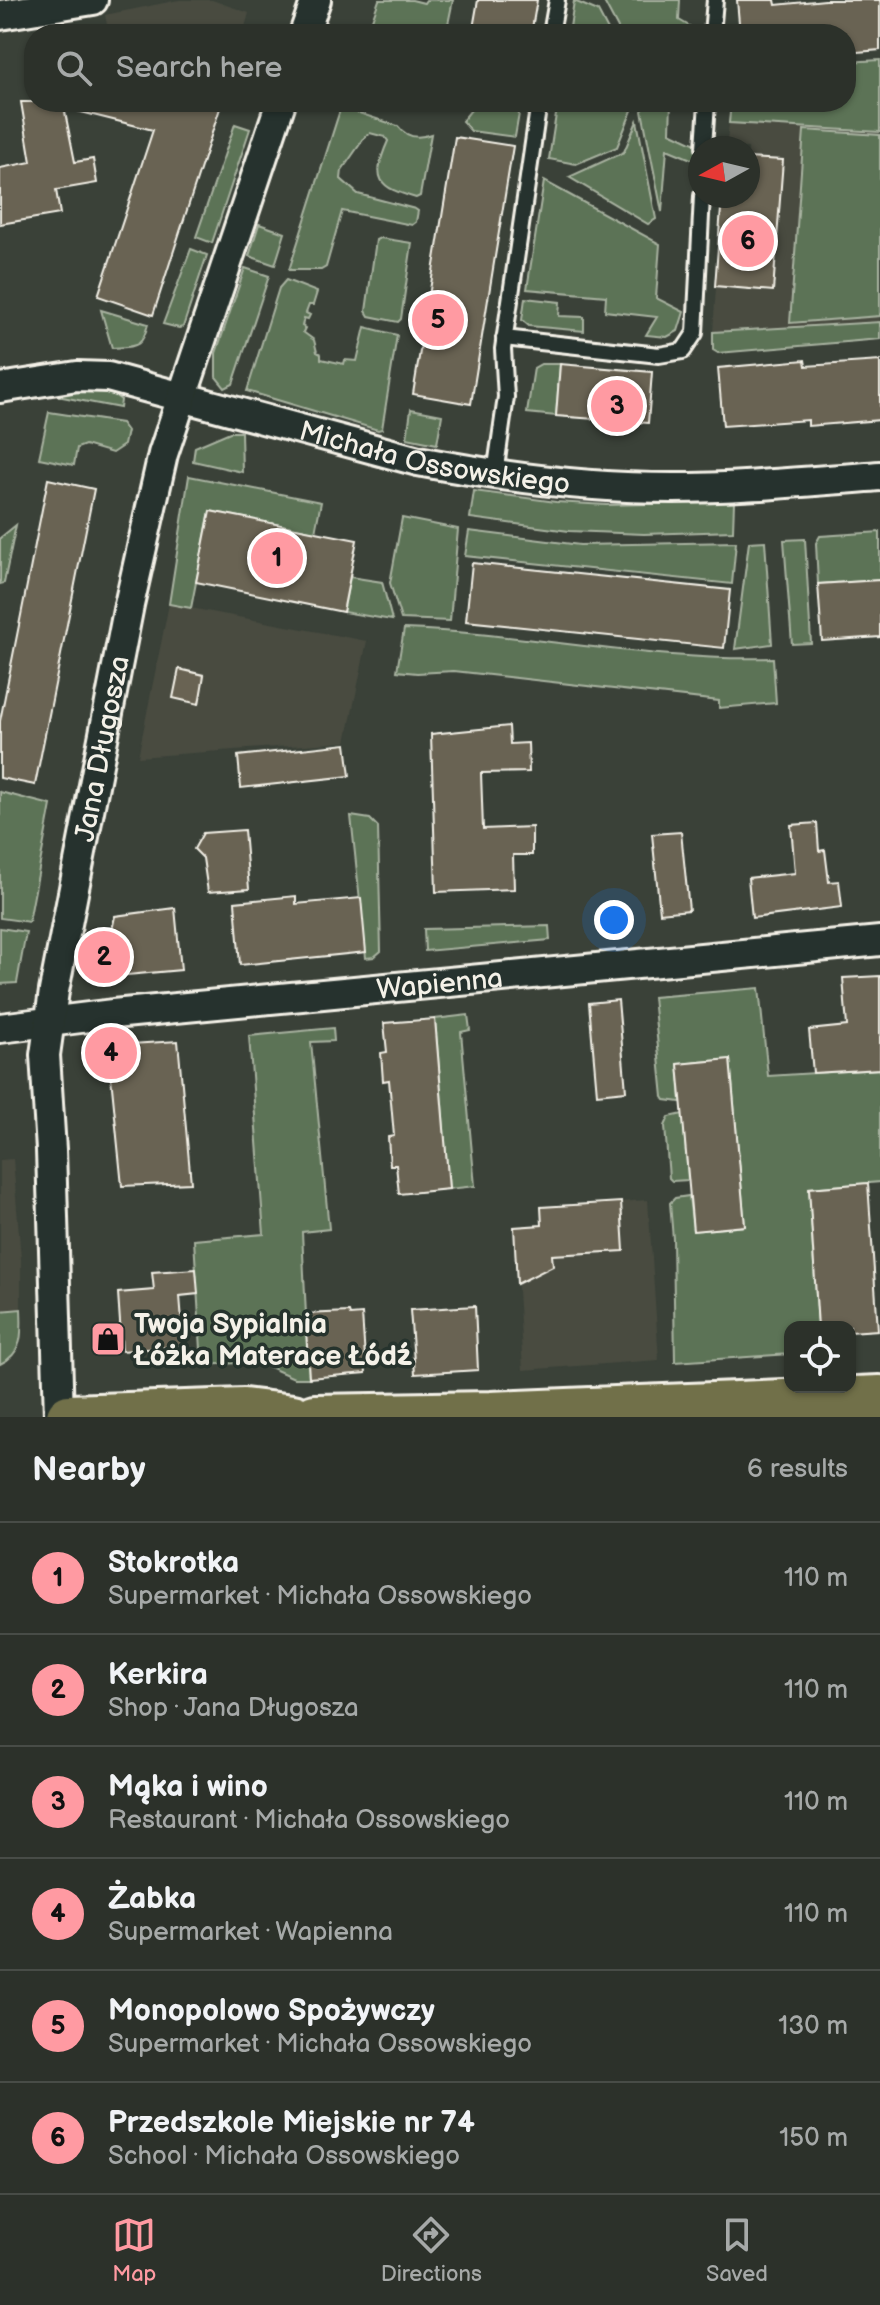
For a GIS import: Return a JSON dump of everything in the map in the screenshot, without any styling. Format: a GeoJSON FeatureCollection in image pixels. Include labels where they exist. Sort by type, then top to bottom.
{"type":"FeatureCollection","features":[{"type":"Feature","properties":{"kind":"main road"},"geometry":{"type":"LineString","coordinates":[[315,1417],[491,1414],[880,1398]]}},
{"type":"Feature","properties":{"kind":"main road"},"geometry":{"type":"LineString","coordinates":[[69,1417],[244,1411],[293,1417]]}},
{"type":"Feature","properties":{"kind":"street"},"geometry":{"type":"LineString","coordinates":[[0,15],[93,0]]}},
{"type":"Feature","properties":{"kind":"street"},"geometry":{"type":"LineString","coordinates":[[308,24],[316,0]]}},
{"type":"Feature","properties":{"kind":"street","name":"Jana Długosza"},"geometry":{"type":"LineString","coordinates":[[59,1417],[45,1055],[49,1022],[129,605],[163,454],[278,112]]}},
{"type":"Feature","properties":{"kind":"street","name":"Michała Ossowskiego"},"geometry":{"type":"LineString","coordinates":[[0,388],[94,375],[418,461],[573,484],[672,488],[767,485],[880,476]]}},
{"type":"Feature","properties":{"kind":"street","name":"Wapienna"},"geometry":{"type":"LineString","coordinates":[[0,1028],[113,1014],[880,941]]}},
{"type":"Feature","properties":{"kind":"lane"},"geometry":{"type":"LineString","coordinates":[[553,24],[557,0]]}},
{"type":"Feature","properties":{"kind":"lane"},"geometry":{"type":"LineString","coordinates":[[713,24],[715,0]]}},
{"type":"Feature","properties":{"kind":"lane"},"geometry":{"type":"LineString","coordinates":[[495,474],[506,397],[504,338],[538,112]]}},
{"type":"Feature","properties":{"kind":"lane"},"geometry":{"type":"LineString","coordinates":[[705,136],[706,112]]}},
{"type":"Feature","properties":{"kind":"lane"},"geometry":{"type":"LineString","coordinates":[[504,338],[659,355],[683,351],[690,345],[695,333],[701,208]]}},
{"type":"Feature","properties":{"kind":"shaded area"},"geometry":{"type":"Polygon","coordinates":[[[179,0],[212,0],[249,13],[246,24],[107,24],[105,15],[179,0]]]}},
{"type":"Feature","properties":{"kind":"shaded area"},"geometry":{"type":"Polygon","coordinates":[[[729,123],[880,132],[880,322],[713,332],[721,208],[760,208],[760,136],[727,136],[729,123]]]}},
{"type":"Feature","properties":{"kind":"shaded area"},"geometry":{"type":"Polygon","coordinates":[[[169,604],[367,641],[346,742],[138,757],[169,604]]]}},
{"type":"Feature","properties":{"kind":"shaded area"},"geometry":{"type":"Polygon","coordinates":[[[13,1159],[21,1259],[21,1309],[0,1311],[0,1160],[13,1159]]]}},
{"type":"Feature","properties":{"kind":"shaded area"},"geometry":{"type":"Polygon","coordinates":[[[648,1200],[659,1360],[523,1370],[514,1227],[542,1225],[541,1207],[648,1200]]]}},
{"type":"Feature","properties":{"kind":"green space"},"geometry":{"type":"Polygon","coordinates":[[[379,0],[424,3],[426,0],[453,0],[448,24],[371,23],[379,0]]]}},
{"type":"Feature","properties":{"kind":"green space"},"geometry":{"type":"Polygon","coordinates":[[[603,0],[680,0],[679,20],[686,24],[616,24],[603,0]]]}},
{"type":"Feature","properties":{"kind":"green space"},"geometry":{"type":"Polygon","coordinates":[[[574,1],[598,11],[605,24],[571,24],[574,1]]]}},
{"type":"Feature","properties":{"kind":"green space"},"geometry":{"type":"Polygon","coordinates":[[[880,60],[880,132],[729,123],[730,112],[856,112],[856,61],[880,60]]]}},
{"type":"Feature","properties":{"kind":"green space"},"geometry":{"type":"Polygon","coordinates":[[[339,112],[356,112],[398,126],[413,136],[431,134],[420,196],[416,198],[393,190],[381,180],[380,165],[388,141],[385,137],[370,133],[342,170],[341,179],[358,194],[415,209],[418,211],[416,222],[412,225],[342,211],[326,267],[321,270],[289,270],[339,112]]]}},
{"type":"Feature","properties":{"kind":"green space"},"geometry":{"type":"Polygon","coordinates":[[[469,112],[519,112],[515,137],[471,131],[462,121],[469,112]]]}},
{"type":"Feature","properties":{"kind":"green space"},"geometry":{"type":"Polygon","coordinates":[[[556,112],[631,112],[617,147],[576,164],[549,159],[556,112]]]}},
{"type":"Feature","properties":{"kind":"green space"},"geometry":{"type":"Polygon","coordinates":[[[642,112],[671,112],[670,132],[688,140],[688,158],[667,149],[662,212],[642,112]]]}},
{"type":"Feature","properties":{"kind":"green space"},"geometry":{"type":"Polygon","coordinates":[[[637,121],[656,219],[648,224],[569,177],[624,152],[637,121]]]}},
{"type":"Feature","properties":{"kind":"green space"},"geometry":{"type":"Polygon","coordinates":[[[235,124],[250,129],[212,243],[196,237],[235,124]]]}},
{"type":"Feature","properties":{"kind":"green space"},"geometry":{"type":"Polygon","coordinates":[[[804,130],[880,135],[880,316],[790,323],[804,130]]]}},
{"type":"Feature","properties":{"kind":"green space"},"geometry":{"type":"Polygon","coordinates":[[[544,181],[660,244],[656,298],[684,312],[678,331],[667,337],[646,335],[657,317],[605,311],[606,296],[527,289],[544,181]]]}},
{"type":"Feature","properties":{"kind":"green space"},"geometry":{"type":"Polygon","coordinates":[[[259,224],[285,233],[275,265],[249,256],[259,224]]]}},
{"type":"Feature","properties":{"kind":"green space"},"geometry":{"type":"Polygon","coordinates":[[[376,240],[412,243],[401,319],[398,322],[369,316],[366,311],[376,240]]]}},
{"type":"Feature","properties":{"kind":"green space"},"geometry":{"type":"Polygon","coordinates":[[[191,249],[207,255],[183,327],[163,324],[191,249]]]}},
{"type":"Feature","properties":{"kind":"green space"},"geometry":{"type":"Polygon","coordinates":[[[245,268],[269,276],[233,384],[225,388],[216,377],[216,353],[245,268]]]}},
{"type":"Feature","properties":{"kind":"green space"},"geometry":{"type":"Polygon","coordinates":[[[286,280],[317,292],[313,305],[309,305],[306,313],[310,315],[308,319],[304,318],[302,326],[305,328],[303,332],[314,340],[321,359],[344,364],[345,360],[357,361],[365,327],[397,335],[382,429],[247,391],[279,288],[286,280]]]}},
{"type":"Feature","properties":{"kind":"green space"},"geometry":{"type":"Polygon","coordinates":[[[525,298],[560,302],[559,316],[584,317],[584,331],[529,326],[522,320],[525,298]]]}},
{"type":"Feature","properties":{"kind":"green space"},"geometry":{"type":"Polygon","coordinates":[[[101,310],[148,324],[143,338],[137,345],[112,348],[101,310]]]}},
{"type":"Feature","properties":{"kind":"green space"},"geometry":{"type":"Polygon","coordinates":[[[880,322],[880,339],[718,353],[713,350],[713,332],[880,322]]]}},
{"type":"Feature","properties":{"kind":"green space"},"geometry":{"type":"Polygon","coordinates":[[[541,364],[560,364],[556,416],[527,413],[534,368],[541,364]]]}},
{"type":"Feature","properties":{"kind":"green space"},"geometry":{"type":"Polygon","coordinates":[[[90,390],[113,394],[121,400],[120,408],[57,396],[90,390]]]}},
{"type":"Feature","properties":{"kind":"green space"},"geometry":{"type":"Polygon","coordinates":[[[411,409],[442,415],[437,444],[407,438],[411,409]]]}},
{"type":"Feature","properties":{"kind":"green space"},"geometry":{"type":"Polygon","coordinates":[[[49,412],[121,423],[127,431],[124,445],[112,453],[85,445],[77,448],[74,465],[39,458],[49,412]]]}},
{"type":"Feature","properties":{"kind":"green space"},"geometry":{"type":"Polygon","coordinates":[[[230,432],[241,432],[242,472],[193,461],[195,447],[230,432]]]}},
{"type":"Feature","properties":{"kind":"green space"},"geometry":{"type":"Polygon","coordinates":[[[189,476],[321,502],[315,532],[210,511],[191,608],[169,604],[189,476]]]}},
{"type":"Feature","properties":{"kind":"green space"},"geometry":{"type":"Polygon","coordinates":[[[474,491],[606,505],[734,502],[733,531],[644,534],[569,531],[470,518],[474,491]]]}},
{"type":"Feature","properties":{"kind":"green space"},"geometry":{"type":"Polygon","coordinates":[[[402,518],[458,529],[450,621],[401,619],[390,583],[402,518]]]}},
{"type":"Feature","properties":{"kind":"green space"},"geometry":{"type":"Polygon","coordinates":[[[16,525],[4,583],[0,584],[0,538],[16,525]]]}},
{"type":"Feature","properties":{"kind":"green space"},"geometry":{"type":"Polygon","coordinates":[[[469,531],[580,545],[736,542],[732,584],[465,556],[469,531]]]}},
{"type":"Feature","properties":{"kind":"green space"},"geometry":{"type":"Polygon","coordinates":[[[880,532],[880,580],[818,584],[816,543],[820,536],[880,532]]]}},
{"type":"Feature","properties":{"kind":"green space"},"geometry":{"type":"Polygon","coordinates":[[[805,539],[811,643],[792,644],[784,540],[805,539]]]}},
{"type":"Feature","properties":{"kind":"green space"},"geometry":{"type":"Polygon","coordinates":[[[765,541],[772,644],[735,649],[749,542],[765,541]]]}},
{"type":"Feature","properties":{"kind":"green space"},"geometry":{"type":"Polygon","coordinates":[[[350,577],[382,582],[392,620],[343,612],[350,577]]]}},
{"type":"Feature","properties":{"kind":"green space"},"geometry":{"type":"Polygon","coordinates":[[[404,629],[681,656],[773,658],[776,703],[719,708],[719,701],[454,671],[397,671],[404,629]]]}},
{"type":"Feature","properties":{"kind":"green space"},"geometry":{"type":"Polygon","coordinates":[[[0,792],[51,805],[29,922],[0,918],[0,792]]]}},
{"type":"Feature","properties":{"kind":"green space"},"geometry":{"type":"Polygon","coordinates":[[[351,816],[370,819],[378,827],[381,951],[374,957],[366,958],[351,816]]]}},
{"type":"Feature","properties":{"kind":"green space"},"geometry":{"type":"Polygon","coordinates":[[[549,926],[550,940],[425,951],[424,929],[549,926]]]}},
{"type":"Feature","properties":{"kind":"green space"},"geometry":{"type":"Polygon","coordinates":[[[0,928],[26,932],[17,983],[0,984],[0,928]]]}},
{"type":"Feature","properties":{"kind":"green space"},"geometry":{"type":"Polygon","coordinates":[[[759,988],[768,1076],[880,1069],[880,1182],[809,1188],[818,1321],[784,1321],[784,1354],[675,1362],[670,1203],[675,1198],[689,1196],[693,1231],[745,1226],[730,1059],[678,1064],[681,1102],[665,1100],[653,997],[759,988]]]}},
{"type":"Feature","properties":{"kind":"green space"},"geometry":{"type":"Polygon","coordinates":[[[468,1015],[470,1030],[461,1032],[475,1186],[449,1189],[435,1019],[468,1015]]]}},
{"type":"Feature","properties":{"kind":"green space"},"geometry":{"type":"Polygon","coordinates":[[[333,1028],[334,1041],[311,1042],[329,1229],[302,1232],[309,1378],[294,1378],[258,1362],[202,1365],[194,1240],[264,1234],[249,1036],[333,1028]]]}},
{"type":"Feature","properties":{"kind":"green space"},"geometry":{"type":"Polygon","coordinates":[[[683,1114],[688,1180],[672,1181],[669,1178],[665,1126],[669,1117],[683,1114]]]}},
{"type":"Feature","properties":{"kind":"green space"},"geometry":{"type":"Polygon","coordinates":[[[21,1309],[20,1341],[14,1354],[0,1364],[0,1311],[21,1309]]]}},
{"type":"Feature","properties":{"kind":"building"},"geometry":{"type":"Polygon","coordinates":[[[478,0],[537,0],[533,24],[474,24],[478,0]]]}},
{"type":"Feature","properties":{"kind":"building"},"geometry":{"type":"Polygon","coordinates":[[[737,0],[775,0],[776,5],[825,0],[880,0],[880,50],[856,52],[856,24],[739,24],[737,0]]]}},
{"type":"Feature","properties":{"kind":"building"},"geometry":{"type":"Polygon","coordinates":[[[21,102],[24,102],[24,112],[65,112],[75,162],[93,159],[97,183],[56,190],[60,214],[0,224],[0,168],[31,162],[21,102]]]}},
{"type":"Feature","properties":{"kind":"building"},"geometry":{"type":"Polygon","coordinates":[[[81,112],[219,112],[153,315],[98,296],[153,130],[81,112]]]}},
{"type":"Feature","properties":{"kind":"building"},"geometry":{"type":"Polygon","coordinates":[[[455,137],[513,146],[471,404],[413,394],[455,137]]]}},
{"type":"Feature","properties":{"kind":"building"},"geometry":{"type":"Polygon","coordinates":[[[760,159],[783,160],[773,291],[715,286],[721,208],[760,208],[760,159]]]}},
{"type":"Feature","properties":{"kind":"building"},"geometry":{"type":"Polygon","coordinates":[[[805,360],[806,366],[880,361],[880,420],[808,426],[808,420],[723,426],[718,368],[805,360]]]}},
{"type":"Feature","properties":{"kind":"building"},"geometry":{"type":"Polygon","coordinates":[[[560,364],[652,372],[648,423],[556,416],[560,364]]]}},
{"type":"Feature","properties":{"kind":"building"},"geometry":{"type":"Polygon","coordinates":[[[48,479],[94,489],[35,785],[0,778],[0,721],[48,479]]]}},
{"type":"Feature","properties":{"kind":"building"},"geometry":{"type":"Polygon","coordinates":[[[210,511],[357,540],[343,612],[196,582],[210,511]]]}},
{"type":"Feature","properties":{"kind":"building"},"geometry":{"type":"Polygon","coordinates":[[[472,563],[730,590],[724,648],[466,621],[472,563]]]}},
{"type":"Feature","properties":{"kind":"building"},"geometry":{"type":"Polygon","coordinates":[[[880,580],[880,637],[822,641],[818,584],[880,580]]]}},
{"type":"Feature","properties":{"kind":"building"},"geometry":{"type":"Polygon","coordinates":[[[179,669],[204,675],[199,704],[173,698],[179,669]]]}},
{"type":"Feature","properties":{"kind":"building"},"geometry":{"type":"Polygon","coordinates":[[[509,726],[510,744],[528,743],[529,772],[481,773],[483,829],[532,827],[532,855],[513,855],[514,889],[436,892],[431,734],[509,726]]]}},
{"type":"Feature","properties":{"kind":"building"},"geometry":{"type":"Polygon","coordinates":[[[346,744],[350,776],[241,788],[238,756],[346,744]]]}},
{"type":"Feature","properties":{"kind":"building"},"geometry":{"type":"Polygon","coordinates":[[[817,823],[819,851],[825,850],[829,882],[839,881],[842,907],[752,918],[748,878],[795,873],[791,825],[817,823]]]}},
{"type":"Feature","properties":{"kind":"building"},"geometry":{"type":"Polygon","coordinates":[[[244,830],[249,889],[208,892],[203,858],[194,849],[203,833],[244,830]]]}},
{"type":"Feature","properties":{"kind":"building"},"geometry":{"type":"Polygon","coordinates":[[[681,832],[689,910],[660,913],[652,834],[681,832]]]}},
{"type":"Feature","properties":{"kind":"building"},"geometry":{"type":"Polygon","coordinates":[[[296,896],[296,904],[361,898],[366,952],[240,965],[235,902],[296,896]]]}},
{"type":"Feature","properties":{"kind":"building"},"geometry":{"type":"Polygon","coordinates":[[[175,908],[181,970],[116,976],[104,968],[115,916],[175,908]]]}},
{"type":"Feature","properties":{"kind":"building"},"geometry":{"type":"Polygon","coordinates":[[[880,976],[880,1069],[813,1073],[809,1030],[847,1026],[843,978],[880,976]]]}},
{"type":"Feature","properties":{"kind":"building"},"geometry":{"type":"Polygon","coordinates":[[[618,1000],[626,1091],[597,1094],[589,1003],[618,1000]]]}},
{"type":"Feature","properties":{"kind":"building"},"geometry":{"type":"Polygon","coordinates":[[[435,1019],[449,1189],[399,1194],[396,1165],[390,1165],[388,1137],[394,1136],[389,1080],[383,1081],[381,1053],[387,1052],[384,1023],[435,1019]]]}},
{"type":"Feature","properties":{"kind":"building"},"geometry":{"type":"Polygon","coordinates":[[[178,1041],[191,1183],[122,1186],[109,1057],[115,1045],[178,1041]]]}},
{"type":"Feature","properties":{"kind":"building"},"geometry":{"type":"Polygon","coordinates":[[[730,1059],[745,1226],[693,1231],[678,1064],[730,1059]]]}},
{"type":"Feature","properties":{"kind":"building"},"geometry":{"type":"Polygon","coordinates":[[[868,1183],[878,1330],[856,1332],[856,1321],[818,1321],[809,1188],[868,1183]]]}},
{"type":"Feature","properties":{"kind":"building"},"geometry":{"type":"Polygon","coordinates":[[[621,1202],[624,1251],[552,1255],[553,1266],[517,1284],[514,1227],[542,1225],[541,1207],[621,1202]]]}},
{"type":"Feature","properties":{"kind":"building"},"geometry":{"type":"Polygon","coordinates":[[[196,1269],[198,1294],[180,1296],[184,1346],[122,1351],[118,1293],[154,1290],[152,1272],[196,1269]]]}},
{"type":"Feature","properties":{"kind":"building"},"geometry":{"type":"Polygon","coordinates":[[[475,1306],[478,1370],[415,1374],[410,1310],[475,1306]]]}},
{"type":"Feature","properties":{"kind":"building"},"geometry":{"type":"Polygon","coordinates":[[[349,1312],[350,1315],[362,1314],[366,1373],[309,1378],[305,1314],[349,1312]]]}},
{"type":"Feature","properties":{"kind":"place","name":"Przedszkole Miejskie nr 74"},"geometry":{"type":"Point","coordinates":[748,241]}},
{"type":"Feature","properties":{"kind":"place","name":"Monopolowo Spożywczy"},"geometry":{"type":"Point","coordinates":[438,320]}},
{"type":"Feature","properties":{"kind":"place","name":"Mąka i wino"},"geometry":{"type":"Point","coordinates":[617,406]}},
{"type":"Feature","properties":{"kind":"place","name":"Stokrotka"},"geometry":{"type":"Point","coordinates":[277,558]}},
{"type":"Feature","properties":{"kind":"place","name":"Kerkira"},"geometry":{"type":"Point","coordinates":[104,957]}},
{"type":"Feature","properties":{"kind":"place","name":"Żabka"},"geometry":{"type":"Point","coordinates":[111,1053]}},
{"type":"Feature","properties":{"kind":"place","name":"Twoja Sypialnia Łóżka Materace Łódź"},"geometry":{"type":"Point","coordinates":[108,1339]}}]}
